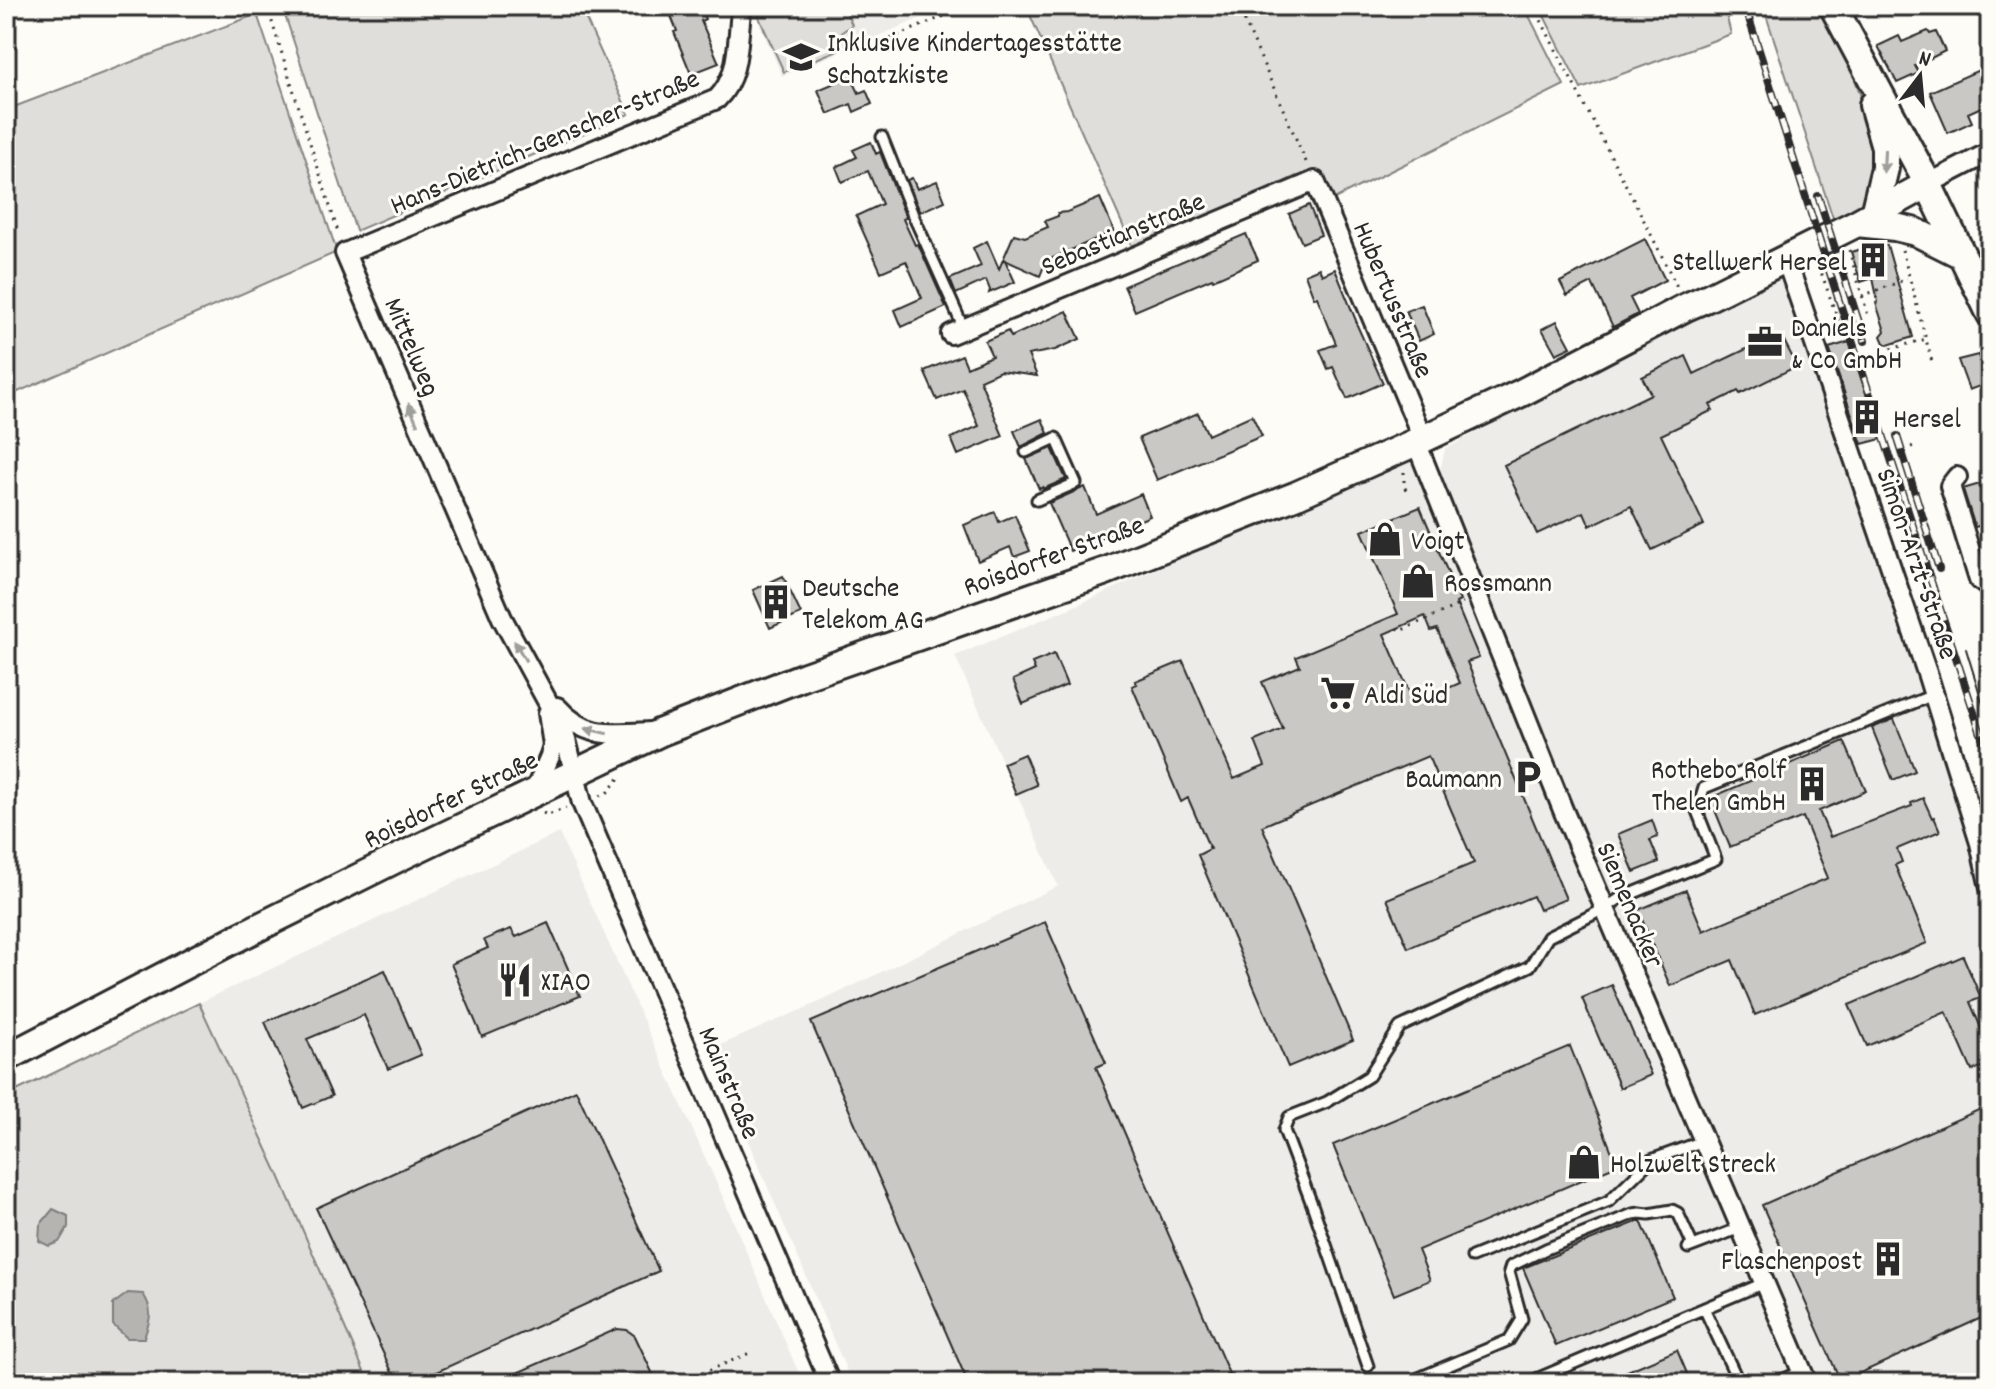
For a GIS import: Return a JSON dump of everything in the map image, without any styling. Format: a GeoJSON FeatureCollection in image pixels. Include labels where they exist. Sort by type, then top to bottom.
{"type":"FeatureCollection","features":[{"type":"Feature","properties":{"kind":"main road"},"geometry":{"type":"LineString","coordinates":[[1833,6],[1928,184],[1990,313]]}},
{"type":"Feature","properties":{"kind":"main road"},"geometry":{"type":"LineString","coordinates":[[1860,59],[1885,147],[1885,168],[1860,228],[1895,227],[1916,232],[1960,254]]}},
{"type":"Feature","properties":{"kind":"main road","name":"Roisdorfer Straße"},"geometry":{"type":"LineString","coordinates":[[6,1058],[233,940],[661,732],[805,676],[1120,566],[1414,449],[1686,307],[1860,228],[1928,184]]}},
{"type":"Feature","properties":{"kind":"street","name":"Hans-Dietrich-Genscher-Straße"},"geometry":{"type":"LineString","coordinates":[[345,253],[717,99],[725,91],[736,65],[738,8]]}},
{"type":"Feature","properties":{"kind":"street"},"geometry":{"type":"LineString","coordinates":[[1928,184],[1990,152]]}},
{"type":"Feature","properties":{"kind":"street","name":"Sebastianstraße"},"geometry":{"type":"LineString","coordinates":[[958,332],[1315,181]]}},
{"type":"Feature","properties":{"kind":"street","name":"Hubertusstraße"},"geometry":{"type":"LineString","coordinates":[[1315,181],[1414,449]]}},
{"type":"Feature","properties":{"kind":"street","name":"Mittelweg"},"geometry":{"type":"LineString","coordinates":[[345,253],[502,618],[564,732],[582,803]]}},
{"type":"Feature","properties":{"kind":"street","name":"Simon-Arzt-Straße"},"geometry":{"type":"LineString","coordinates":[[1786,259],[1933,695],[1980,843],[1990,888]]}},
{"type":"Feature","properties":{"kind":"street","name":"Siemenacker"},"geometry":{"type":"LineString","coordinates":[[1414,449],[1604,909],[1804,1377]]}},
{"type":"Feature","properties":{"kind":"street"},"geometry":{"type":"LineString","coordinates":[[1957,477],[1950,486],[1979,580],[1990,588]]}},
{"type":"Feature","properties":{"kind":"street","name":"Mittelweg"},"geometry":{"type":"LineString","coordinates":[[545,694],[566,718],[593,732],[609,735],[661,732]]}},
{"type":"Feature","properties":{"kind":"street","name":"Mittelweg"},"geometry":{"type":"LineString","coordinates":[[534,793],[553,745],[545,694]]}},
{"type":"Feature","properties":{"kind":"street","name":"Mainstraße"},"geometry":{"type":"LineString","coordinates":[[582,803],[830,1383]]}},
{"type":"Feature","properties":{"kind":"lane"},"geometry":{"type":"LineString","coordinates":[[882,137],[958,332]]}},
{"type":"Feature","properties":{"kind":"lane"},"geometry":{"type":"LineString","coordinates":[[1026,452],[1056,438],[1076,483],[1037,500]]}},
{"type":"Feature","properties":{"kind":"lane"},"geometry":{"type":"LineString","coordinates":[[1368,1366],[1284,1130],[1289,1117],[1327,1102],[1369,1076],[1400,1027],[1530,966],[1548,937],[1619,899],[1716,859],[1697,811],[1704,788],[1933,695]]}},
{"type":"Feature","properties":{"kind":"lane"},"geometry":{"type":"LineString","coordinates":[[1472,1257],[1609,1201],[1651,1160],[1703,1141]]}},
{"type":"Feature","properties":{"kind":"lane"},"geometry":{"type":"LineString","coordinates":[[1407,1383],[1509,1340],[1522,1319],[1509,1272],[1511,1266],[1546,1249],[1640,1213],[1672,1210],[1678,1213],[1690,1247],[1740,1228]]}},
{"type":"Feature","properties":{"kind":"lane"},"geometry":{"type":"LineString","coordinates":[[1527,1383],[1764,1283]]}},
{"type":"Feature","properties":{"kind":"lane"},"geometry":{"type":"LineString","coordinates":[[1704,1308],[1739,1383]]}},
{"type":"Feature","properties":{"kind":"lane"},"geometry":{"type":"LineString","coordinates":[[1775,1383],[1804,1377]]}},
{"type":"Feature","properties":{"kind":"path"},"geometry":{"type":"LineString","coordinates":[[267,6],[345,253]]}},
{"type":"Feature","properties":{"kind":"path"},"geometry":{"type":"LineString","coordinates":[[883,42],[968,6]]}},
{"type":"Feature","properties":{"kind":"path"},"geometry":{"type":"LineString","coordinates":[[1238,6],[1315,181]]}},
{"type":"Feature","properties":{"kind":"path"},"geometry":{"type":"LineString","coordinates":[[1534,6],[1641,212],[1686,307]]}},
{"type":"Feature","properties":{"kind":"path"},"geometry":{"type":"LineString","coordinates":[[1860,228],[1862,296],[1869,319]]}},
{"type":"Feature","properties":{"kind":"path"},"geometry":{"type":"LineString","coordinates":[[1899,239],[1932,362]]}},
{"type":"Feature","properties":{"kind":"path"},"geometry":{"type":"LineString","coordinates":[[1817,262],[1846,343]]}},
{"type":"Feature","properties":{"kind":"path"},"geometry":{"type":"LineString","coordinates":[[1862,296],[1909,279]]}},
{"type":"Feature","properties":{"kind":"path"},"geometry":{"type":"LineString","coordinates":[[1891,349],[1926,339]]}},
{"type":"Feature","properties":{"kind":"path"},"geometry":{"type":"LineString","coordinates":[[1407,492],[1404,486],[1414,449]]}},
{"type":"Feature","properties":{"kind":"path"},"geometry":{"type":"LineString","coordinates":[[1397,628],[1400,631],[1477,596]]}},
{"type":"Feature","properties":{"kind":"path"},"geometry":{"type":"LineString","coordinates":[[680,1383],[752,1352]]}},
{"type":"Feature","properties":{"kind":"shaded area"},"geometry":{"type":"Polygon","coordinates":[[[282,6],[580,6],[629,114],[356,231],[282,6]]]}},
{"type":"Feature","properties":{"kind":"shaded area","name":"Inklusive Kindertagesstätte Schatzkiste"},"geometry":{"type":"Polygon","coordinates":[[[760,6],[950,6],[782,76],[755,13],[760,6]]]}},
{"type":"Feature","properties":{"kind":"shaded area","name":"Inklusive Kindertagesstätte Schatzkiste"},"geometry":{"type":"Polygon","coordinates":[[[762,6],[844,6],[852,25],[842,32],[848,46],[784,72],[757,13],[762,6]]]}},
{"type":"Feature","properties":{"kind":"shaded area"},"geometry":{"type":"Polygon","coordinates":[[[1026,6],[1524,6],[1564,85],[1324,204],[1315,181],[1296,176],[1135,253],[1026,6]]]}},
{"type":"Feature","properties":{"kind":"shaded area"},"geometry":{"type":"Polygon","coordinates":[[[1539,6],[1724,6],[1731,34],[1581,89],[1539,6]]]}},
{"type":"Feature","properties":{"kind":"shaded area"},"geometry":{"type":"Polygon","coordinates":[[[1763,6],[1823,6],[1843,45],[1879,148],[1880,171],[1862,207],[1835,224],[1763,6]]]}},
{"type":"Feature","properties":{"kind":"shaded area"},"geometry":{"type":"Polygon","coordinates":[[[257,14],[337,252],[11,395],[6,385],[6,110],[257,14]]]}},
{"type":"Feature","properties":{"kind":"shaded area"},"geometry":{"type":"Polygon","coordinates":[[[1780,279],[1896,600],[1970,850],[1990,934],[1990,1361],[1961,1383],[852,1383],[709,1050],[824,1000],[1058,886],[955,656],[1415,456],[1496,660],[1514,652],[1439,476],[1445,449],[1712,310],[1780,279]]]}},
{"type":"Feature","properties":{"kind":"shaded area"},"geometry":{"type":"Polygon","coordinates":[[[559,833],[803,1383],[369,1383],[277,1171],[199,1003],[559,833]]]}},
{"type":"Feature","properties":{"kind":"shaded area"},"geometry":{"type":"Polygon","coordinates":[[[199,1003],[277,1171],[369,1383],[6,1383],[6,1096],[199,1003]]]}},
{"type":"Feature","properties":{"kind":"shaded area"},"geometry":{"type":"Polygon","coordinates":[[[53,1209],[68,1216],[68,1227],[59,1242],[49,1246],[39,1241],[40,1225],[53,1209]]]}},
{"type":"Feature","properties":{"kind":"shaded area"},"geometry":{"type":"Polygon","coordinates":[[[128,1293],[143,1294],[149,1305],[144,1338],[127,1338],[113,1325],[113,1304],[128,1293]]]}},
{"type":"Feature","properties":{"kind":"building"},"geometry":{"type":"Polygon","coordinates":[[[667,6],[699,6],[705,19],[701,21],[719,63],[691,74],[667,6]]]}},
{"type":"Feature","properties":{"kind":"building"},"geometry":{"type":"Polygon","coordinates":[[[1928,31],[1930,34],[1936,32],[1945,51],[1915,66],[1919,73],[1897,83],[1878,46],[1899,36],[1902,42],[1928,31]]]}},
{"type":"Feature","properties":{"kind":"building"},"geometry":{"type":"Polygon","coordinates":[[[1990,65],[1990,103],[1968,113],[1972,122],[1948,133],[1930,92],[1990,65]]]}},
{"type":"Feature","properties":{"kind":"building"},"geometry":{"type":"Polygon","coordinates":[[[851,76],[859,93],[866,90],[872,104],[854,112],[851,104],[828,114],[818,90],[851,76]]]}},
{"type":"Feature","properties":{"kind":"building"},"geometry":{"type":"Polygon","coordinates":[[[871,142],[876,154],[880,152],[906,218],[903,219],[915,245],[918,244],[946,307],[902,327],[895,310],[922,298],[906,261],[881,272],[856,216],[882,204],[868,171],[842,182],[836,167],[857,157],[853,150],[871,142]]]}},
{"type":"Feature","properties":{"kind":"building"},"geometry":{"type":"Polygon","coordinates":[[[912,178],[917,189],[937,181],[945,201],[920,212],[907,180],[912,178]]]}},
{"type":"Feature","properties":{"kind":"building"},"geometry":{"type":"Polygon","coordinates":[[[1100,198],[1114,231],[1046,261],[1040,276],[1005,260],[1015,282],[989,293],[986,280],[956,294],[950,279],[981,266],[973,248],[987,241],[999,269],[1014,234],[1025,237],[1048,227],[1045,221],[1058,216],[1058,213],[1100,198]]]}},
{"type":"Feature","properties":{"kind":"building"},"geometry":{"type":"Polygon","coordinates":[[[1309,205],[1321,235],[1302,243],[1289,214],[1309,205]]]}},
{"type":"Feature","properties":{"kind":"building"},"geometry":{"type":"Polygon","coordinates":[[[1246,234],[1258,260],[1135,311],[1124,286],[1246,234]]]}},
{"type":"Feature","properties":{"kind":"building"},"geometry":{"type":"Polygon","coordinates":[[[1645,239],[1665,280],[1630,298],[1638,314],[1613,327],[1592,283],[1567,296],[1560,282],[1645,239]]]}},
{"type":"Feature","properties":{"kind":"building"},"geometry":{"type":"Polygon","coordinates":[[[1887,245],[1913,337],[1888,345],[1881,336],[1885,331],[1876,303],[1873,278],[1861,282],[1851,252],[1887,245]]]}},
{"type":"Feature","properties":{"kind":"building"},"geometry":{"type":"Polygon","coordinates":[[[1319,268],[1322,275],[1335,269],[1383,383],[1347,399],[1333,367],[1328,369],[1320,350],[1336,344],[1305,274],[1319,268]]]}},
{"type":"Feature","properties":{"kind":"building"},"geometry":{"type":"Polygon","coordinates":[[[1422,305],[1434,334],[1419,341],[1406,311],[1422,305]]]}},
{"type":"Feature","properties":{"kind":"building"},"geometry":{"type":"Polygon","coordinates":[[[1067,311],[1080,339],[1055,350],[1028,355],[1037,376],[1000,371],[980,380],[1003,436],[958,455],[951,438],[979,426],[963,389],[937,400],[924,371],[962,355],[967,367],[992,356],[985,341],[1008,331],[1011,337],[1067,311]]]}},
{"type":"Feature","properties":{"kind":"building"},"geometry":{"type":"Polygon","coordinates":[[[1557,321],[1571,347],[1556,354],[1542,329],[1557,321]]]}},
{"type":"Feature","properties":{"kind":"building"},"geometry":{"type":"Polygon","coordinates":[[[1781,335],[1797,366],[1710,405],[1713,410],[1661,435],[1704,525],[1652,550],[1631,506],[1590,526],[1584,512],[1537,534],[1504,465],[1651,394],[1642,377],[1686,356],[1694,374],[1781,335]]]}},
{"type":"Feature","properties":{"kind":"building"},"geometry":{"type":"Polygon","coordinates":[[[1849,342],[1881,439],[1862,444],[1829,348],[1849,342]]]}},
{"type":"Feature","properties":{"kind":"building"},"geometry":{"type":"Polygon","coordinates":[[[1978,355],[1988,383],[1969,390],[1958,360],[1978,355]]]}},
{"type":"Feature","properties":{"kind":"building"},"geometry":{"type":"Polygon","coordinates":[[[1198,413],[1208,435],[1252,415],[1262,436],[1157,480],[1139,438],[1198,413]]]}},
{"type":"Feature","properties":{"kind":"building"},"geometry":{"type":"Polygon","coordinates":[[[1042,419],[1048,433],[1021,447],[1014,431],[1042,419]]]}},
{"type":"Feature","properties":{"kind":"building"},"geometry":{"type":"Polygon","coordinates":[[[1052,448],[1066,479],[1039,489],[1026,459],[1052,448]]]}},
{"type":"Feature","properties":{"kind":"building"},"geometry":{"type":"Polygon","coordinates":[[[1980,484],[1990,523],[1975,527],[1963,489],[1980,484]]]}},
{"type":"Feature","properties":{"kind":"building"},"geometry":{"type":"Polygon","coordinates":[[[1085,487],[1096,514],[1141,494],[1150,516],[1070,551],[1049,503],[1085,487]]]}},
{"type":"Feature","properties":{"kind":"building"},"geometry":{"type":"Polygon","coordinates":[[[1420,507],[1460,601],[1456,603],[1479,658],[1467,662],[1566,899],[1539,910],[1533,896],[1408,948],[1387,899],[1474,863],[1428,756],[1262,826],[1353,1040],[1288,1067],[1198,855],[1210,849],[1188,798],[1181,802],[1132,686],[1137,684],[1135,681],[1183,661],[1234,779],[1265,766],[1255,741],[1283,729],[1262,682],[1300,666],[1296,657],[1398,614],[1362,531],[1420,507]],[[1425,616],[1384,634],[1414,703],[1460,683],[1437,629],[1431,631],[1425,616]]]}},
{"type":"Feature","properties":{"kind":"building"},"geometry":{"type":"Polygon","coordinates":[[[995,512],[999,522],[1015,515],[1030,551],[1014,557],[1010,547],[978,561],[964,525],[995,512]]]}},
{"type":"Feature","properties":{"kind":"building","name":"Deutsche Telekom AG"},"geometry":{"type":"Polygon","coordinates":[[[783,576],[801,614],[770,628],[753,590],[783,576]]]}},
{"type":"Feature","properties":{"kind":"building"},"geometry":{"type":"Polygon","coordinates":[[[1054,654],[1067,685],[1023,704],[1013,680],[1035,670],[1032,663],[1054,654]]]}},
{"type":"Feature","properties":{"kind":"building"},"geometry":{"type":"Polygon","coordinates":[[[1894,719],[1915,771],[1893,780],[1872,728],[1894,719]]]}},
{"type":"Feature","properties":{"kind":"building"},"geometry":{"type":"Polygon","coordinates":[[[1844,741],[1866,791],[1819,811],[1830,837],[1912,806],[1911,803],[1923,798],[1940,831],[1897,849],[1902,862],[1895,865],[1927,943],[1755,1015],[1732,960],[1670,986],[1638,910],[1686,890],[1703,931],[1828,878],[1803,817],[1730,847],[1710,798],[1844,741]]]}},
{"type":"Feature","properties":{"kind":"building"},"geometry":{"type":"Polygon","coordinates":[[[1024,754],[1037,785],[1016,794],[1003,763],[1024,754]]]}},
{"type":"Feature","properties":{"kind":"building"},"geometry":{"type":"Polygon","coordinates":[[[1652,820],[1658,837],[1650,840],[1659,862],[1634,872],[1618,834],[1652,820]]]}},
{"type":"Feature","properties":{"kind":"building"},"geometry":{"type":"Polygon","coordinates":[[[1045,922],[1106,1063],[1096,1067],[1233,1383],[968,1383],[811,1022],[1045,922]]]}},
{"type":"Feature","properties":{"kind":"building","name":"XIAO"},"geometry":{"type":"Polygon","coordinates":[[[548,923],[580,996],[482,1037],[451,964],[488,948],[484,940],[498,934],[511,929],[516,937],[548,923]]]}},
{"type":"Feature","properties":{"kind":"building"},"geometry":{"type":"Polygon","coordinates":[[[1963,956],[1981,998],[1970,1002],[1990,1049],[1990,1063],[1972,1071],[1946,1012],[1867,1046],[1849,1005],[1963,956]]]}},
{"type":"Feature","properties":{"kind":"building"},"geometry":{"type":"Polygon","coordinates":[[[385,970],[421,1055],[388,1069],[364,1015],[307,1039],[332,1096],[303,1108],[265,1022],[385,970]]]}},
{"type":"Feature","properties":{"kind":"building"},"geometry":{"type":"Polygon","coordinates":[[[1612,985],[1651,1075],[1620,1088],[1582,998],[1612,985]]]}},
{"type":"Feature","properties":{"kind":"building"},"geometry":{"type":"Polygon","coordinates":[[[1570,1046],[1617,1165],[1418,1250],[1430,1280],[1394,1295],[1333,1145],[1570,1046]]]}},
{"type":"Feature","properties":{"kind":"building"},"geometry":{"type":"Polygon","coordinates":[[[576,1090],[659,1271],[412,1383],[397,1383],[316,1208],[576,1090]]]}},
{"type":"Feature","properties":{"kind":"building","name":"Flaschenpost"},"geometry":{"type":"Polygon","coordinates":[[[1990,1105],[1990,1314],[1841,1382],[1762,1205],[1990,1105]]]}},
{"type":"Feature","properties":{"kind":"building"},"geometry":{"type":"Polygon","coordinates":[[[1639,1221],[1673,1297],[1556,1346],[1523,1268],[1639,1221]]]}},
{"type":"Feature","properties":{"kind":"building"},"geometry":{"type":"Polygon","coordinates":[[[617,1329],[627,1330],[635,1336],[657,1383],[494,1383],[617,1329]]]}},
{"type":"Feature","properties":{"kind":"building"},"geometry":{"type":"Polygon","coordinates":[[[1677,1350],[1691,1383],[1599,1383],[1677,1350]]]}},
{"type":"Feature","properties":{"kind":"tram line"},"geometry":{"type":"LineString","coordinates":[[1966,649],[1990,727]]}},
{"type":"Feature","properties":{"kind":"railway"},"geometry":{"type":"LineString","coordinates":[[1745,6],[1990,761]]}},
{"type":"Feature","properties":{"kind":"railway"},"geometry":{"type":"LineString","coordinates":[[1818,196],[1865,341]]}},
{"type":"Feature","properties":{"kind":"railway"},"geometry":{"type":"LineString","coordinates":[[1897,436],[1939,569]]}},
{"type":"Feature","properties":{"kind":"place","name":"Inklusive Kindertagesstätte Schatzkiste"},"geometry":{"type":"Point","coordinates":[801,57]}},
{"type":"Feature","properties":{"kind":"place","name":"Stellwerk Hersel"},"geometry":{"type":"Point","coordinates":[1873,260]}},
{"type":"Feature","properties":{"kind":"place","name":"Daniels & Co GmbH"},"geometry":{"type":"Point","coordinates":[1765,342]}},
{"type":"Feature","properties":{"kind":"place","name":"Hersel"},"geometry":{"type":"Point","coordinates":[1867,417]}},
{"type":"Feature","properties":{"kind":"place","name":"Voigt"},"geometry":{"type":"Point","coordinates":[1385,539]}},
{"type":"Feature","properties":{"kind":"place","name":"Rossmann"},"geometry":{"type":"Point","coordinates":[1418,581]}},
{"type":"Feature","properties":{"kind":"place","name":"Deutsche Telekom AG"},"geometry":{"type":"Point","coordinates":[776,602]}},
{"type":"Feature","properties":{"kind":"place","name":"Aldi Süd"},"geometry":{"type":"Point","coordinates":[1338,693]}},
{"type":"Feature","properties":{"kind":"place","name":"Baumann"},"geometry":{"type":"Point","coordinates":[1528,777]}},
{"type":"Feature","properties":{"kind":"place","name":"Rothebo Rolf Thelen GmbH"},"geometry":{"type":"Point","coordinates":[1812,784]}},
{"type":"Feature","properties":{"kind":"place","name":"XIAO"},"geometry":{"type":"Point","coordinates":[515,980]}},
{"type":"Feature","properties":{"kind":"place","name":"Holzwelt Streck"},"geometry":{"type":"Point","coordinates":[1584,1162]}},
{"type":"Feature","properties":{"kind":"place","name":"Flaschenpost"},"geometry":{"type":"Point","coordinates":[1888,1259]}}]}
